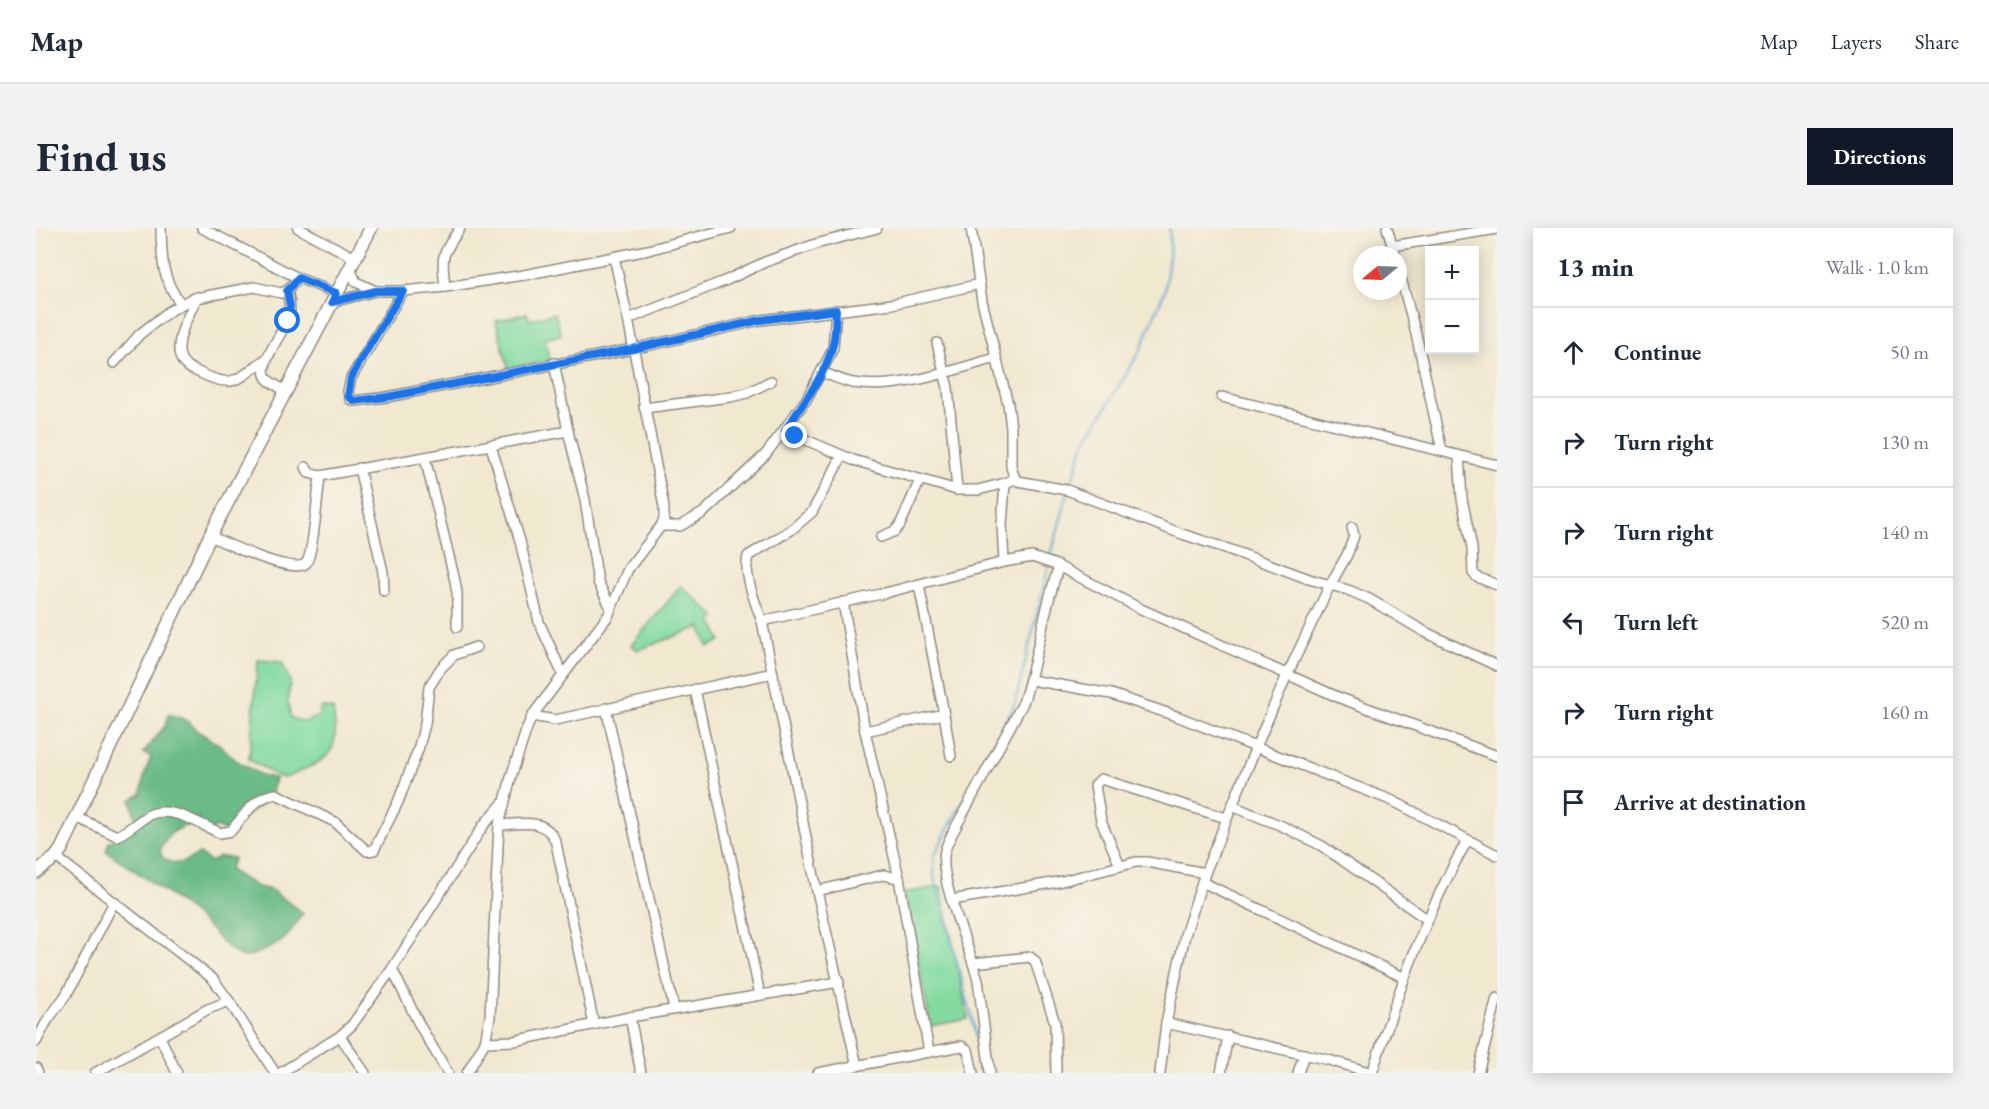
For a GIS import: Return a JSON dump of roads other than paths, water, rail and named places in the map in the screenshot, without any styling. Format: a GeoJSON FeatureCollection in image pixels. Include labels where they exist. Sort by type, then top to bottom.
{"type":"FeatureCollection","features":[{"type":"Feature","properties":{"kind":"main road"},"geometry":{"type":"LineString","coordinates":[[36,872],[56,857],[210,536],[371,228]]}},
{"type":"Feature","properties":{"kind":"street"},"geometry":{"type":"LineString","coordinates":[[161,228],[163,269],[170,288],[181,304]]}},
{"type":"Feature","properties":{"kind":"street"},"geometry":{"type":"LineString","coordinates":[[202,228],[334,298],[376,291],[403,291],[477,283],[614,257],[731,228]]}},
{"type":"Feature","properties":{"kind":"street"},"geometry":{"type":"LineString","coordinates":[[298,228],[352,263],[356,282],[376,291]]}},
{"type":"Feature","properties":{"kind":"street"},"geometry":{"type":"LineString","coordinates":[[444,287],[442,257],[460,228]]}},
{"type":"Feature","properties":{"kind":"street"},"geometry":{"type":"LineString","coordinates":[[628,320],[765,262],[816,244],[877,228]]}},
{"type":"Feature","properties":{"kind":"street"},"geometry":{"type":"LineString","coordinates":[[971,228],[980,284],[1008,404],[1011,428],[1011,467],[1018,482],[1071,492],[1182,534],[1348,590],[1369,599],[1417,628],[1497,666]]}},
{"type":"Feature","properties":{"kind":"street"},"geometry":{"type":"LineString","coordinates":[[1387,228],[1392,246]]}},
{"type":"Feature","properties":{"kind":"street"},"geometry":{"type":"LineString","coordinates":[[1407,247],[1497,229]]}},
{"type":"Feature","properties":{"kind":"street"},"geometry":{"type":"LineString","coordinates":[[468,1072],[485,1042],[491,1003],[494,896],[499,825],[503,802],[527,728],[532,716],[611,608],[628,569],[661,526],[663,520],[664,507],[614,257]]}},
{"type":"Feature","properties":{"kind":"street"},"geometry":{"type":"LineString","coordinates":[[114,363],[140,334],[181,304],[197,297],[254,287],[275,293],[287,291],[298,278]]}},
{"type":"Feature","properties":{"kind":"street"},"geometry":{"type":"LineString","coordinates":[[403,291],[351,378],[348,391],[350,399],[354,401],[387,397],[633,349],[761,320],[892,304],[980,284]]}},
{"type":"Feature","properties":{"kind":"street"},"geometry":{"type":"LineString","coordinates":[[286,391],[266,378],[264,374],[267,358],[288,321],[290,306],[287,291]]}},
{"type":"Feature","properties":{"kind":"street"},"geometry":{"type":"LineString","coordinates":[[197,297],[183,329],[179,347],[185,366],[208,378],[222,382],[237,379],[267,358]]}},
{"type":"Feature","properties":{"kind":"street"},"geometry":{"type":"LineString","coordinates":[[1407,300],[1442,451]]}},
{"type":"Feature","properties":{"kind":"street"},"geometry":{"type":"LineString","coordinates":[[661,526],[680,526],[703,513],[758,462],[785,431],[822,372],[833,348],[836,310]]}},
{"type":"Feature","properties":{"kind":"street"},"geometry":{"type":"LineString","coordinates":[[937,343],[945,372],[952,417],[957,490]]}},
{"type":"Feature","properties":{"kind":"street"},"geometry":{"type":"LineString","coordinates":[[822,372],[847,382],[875,384],[911,382],[996,358]]}},
{"type":"Feature","properties":{"kind":"street"},"geometry":{"type":"LineString","coordinates":[[554,363],[587,512],[598,582],[611,608]]}},
{"type":"Feature","properties":{"kind":"street"},"geometry":{"type":"LineString","coordinates":[[644,408],[730,397],[747,393],[771,381]]}},
{"type":"Feature","properties":{"kind":"street"},"geometry":{"type":"LineString","coordinates":[[1222,397],[1497,465]]}},
{"type":"Feature","properties":{"kind":"street"},"geometry":{"type":"LineString","coordinates":[[306,467],[309,473],[320,476],[425,459],[568,431]]}},
{"type":"Feature","properties":{"kind":"street"},"geometry":{"type":"LineString","coordinates":[[785,431],[842,456],[957,490],[978,490],[1015,479]]}},
{"type":"Feature","properties":{"kind":"street"},"geometry":{"type":"LineString","coordinates":[[491,446],[520,541],[539,622],[563,675]]}},
{"type":"Feature","properties":{"kind":"street"},"geometry":{"type":"LineString","coordinates":[[842,456],[812,512],[791,530],[748,556],[747,561],[749,578],[762,621],[817,891],[857,1066]]}},
{"type":"Feature","properties":{"kind":"street"},"geometry":{"type":"LineString","coordinates":[[1459,456],[1460,482],[1472,548],[1473,573],[1497,585]]}},
{"type":"Feature","properties":{"kind":"street"},"geometry":{"type":"LineString","coordinates":[[425,459],[455,581],[457,627]]}},
{"type":"Feature","properties":{"kind":"street"},"geometry":{"type":"LineString","coordinates":[[359,468],[383,572],[384,591]]}},
{"type":"Feature","properties":{"kind":"street"},"geometry":{"type":"LineString","coordinates":[[210,536],[276,562],[299,567],[304,565],[308,561],[320,476]]}},
{"type":"Feature","properties":{"kind":"street"},"geometry":{"type":"LineString","coordinates":[[881,537],[895,531],[900,525],[920,480]]}},
{"type":"Feature","properties":{"kind":"street"},"geometry":{"type":"LineString","coordinates":[[1004,562],[1002,525],[1005,483]]}},
{"type":"Feature","properties":{"kind":"street"},"geometry":{"type":"LineString","coordinates":[[1160,1073],[1166,1023],[1185,935],[1204,878],[1287,675],[1347,555],[1354,536],[1352,527]]}},
{"type":"Feature","properties":{"kind":"street"},"geometry":{"type":"LineString","coordinates":[[762,621],[1032,557],[1054,564],[1141,609],[1287,675],[1389,717],[1497,756]]}},
{"type":"Feature","properties":{"kind":"street"},"geometry":{"type":"LineString","coordinates":[[990,1073],[974,963],[952,900],[943,863],[946,846],[1023,703],[1031,680],[1051,589],[1054,564]]}},
{"type":"Feature","properties":{"kind":"street"},"geometry":{"type":"LineString","coordinates":[[919,585],[951,756]]}},
{"type":"Feature","properties":{"kind":"street"},"geometry":{"type":"LineString","coordinates":[[843,602],[865,731],[895,857],[929,1052]]}},
{"type":"Feature","properties":{"kind":"street"},"geometry":{"type":"LineString","coordinates":[[76,817],[117,836],[152,813],[162,812],[176,815],[220,833],[226,833],[231,831],[259,800],[268,794],[276,794],[335,822],[367,851],[374,850],[398,802],[418,750],[425,724],[429,687],[441,668],[454,655],[476,647]]}},
{"type":"Feature","properties":{"kind":"street"},"geometry":{"type":"LineString","coordinates":[[532,716],[555,720],[773,673]]}},
{"type":"Feature","properties":{"kind":"street"},"geometry":{"type":"LineString","coordinates":[[1031,680],[1111,694],[1179,717],[1393,801],[1497,855]]}},
{"type":"Feature","properties":{"kind":"street"},"geometry":{"type":"LineString","coordinates":[[695,689],[760,995]]}},
{"type":"Feature","properties":{"kind":"street"},"geometry":{"type":"LineString","coordinates":[[606,708],[674,1009]]}},
{"type":"Feature","properties":{"kind":"street"},"geometry":{"type":"LineString","coordinates":[[865,731],[944,714]]}},
{"type":"Feature","properties":{"kind":"street"},"geometry":{"type":"LineString","coordinates":[[1120,866],[1098,811],[1095,785],[1101,779],[1227,818]]}},
{"type":"Feature","properties":{"kind":"street"},"geometry":{"type":"LineString","coordinates":[[280,1073],[340,1036],[352,1025],[392,969],[483,826],[503,802]]}},
{"type":"Feature","properties":{"kind":"street"},"geometry":{"type":"LineString","coordinates":[[1232,806],[1282,826],[1323,846],[1428,920]]}},
{"type":"Feature","properties":{"kind":"street"},"geometry":{"type":"LineString","coordinates":[[499,825],[527,823],[546,827],[553,833],[594,1025]]}},
{"type":"Feature","properties":{"kind":"street"},"geometry":{"type":"LineString","coordinates":[[1166,1023],[1304,1054],[1372,1073],[1403,977],[1467,841]]}},
{"type":"Feature","properties":{"kind":"street"},"geometry":{"type":"LineString","coordinates":[[56,857],[213,979],[275,1073]]}},
{"type":"Feature","properties":{"kind":"street"},"geometry":{"type":"LineString","coordinates":[[883,875],[895,857]]}},
{"type":"Feature","properties":{"kind":"street"},"geometry":{"type":"LineString","coordinates":[[952,900],[1058,882],[1120,866],[1147,862],[1204,878],[1403,977]]}},
{"type":"Feature","properties":{"kind":"street"},"geometry":{"type":"LineString","coordinates":[[817,891],[883,875],[899,878]]}},
{"type":"Feature","properties":{"kind":"street"},"geometry":{"type":"LineString","coordinates":[[36,1042],[47,1021],[66,995],[114,902]]}},
{"type":"Feature","properties":{"kind":"street"},"geometry":{"type":"LineString","coordinates":[[974,963],[1030,957],[1034,959],[1055,1023],[1056,1073]]}},
{"type":"Feature","properties":{"kind":"street"},"geometry":{"type":"LineString","coordinates":[[392,969],[424,1034],[448,1073]]}},
{"type":"Feature","properties":{"kind":"street"},"geometry":{"type":"LineString","coordinates":[[485,1042],[514,1041],[674,1009],[839,982]]}},
{"type":"Feature","properties":{"kind":"street"},"geometry":{"type":"LineString","coordinates":[[1478,1073],[1497,998]]}},
{"type":"Feature","properties":{"kind":"street"},"geometry":{"type":"LineString","coordinates":[[95,1073],[208,1009],[229,1001]]}},
{"type":"Feature","properties":{"kind":"street"},"geometry":{"type":"LineString","coordinates":[[630,1017],[641,1073]]}},
{"type":"Feature","properties":{"kind":"street"},"geometry":{"type":"LineString","coordinates":[[340,1036],[365,1073]]}},
{"type":"Feature","properties":{"kind":"street"},"geometry":{"type":"LineString","coordinates":[[1221,1073],[1228,1036]]}},
{"type":"Feature","properties":{"kind":"street"},"geometry":{"type":"LineString","coordinates":[[160,1037],[177,1073]]}},
{"type":"Feature","properties":{"kind":"street"},"geometry":{"type":"LineString","coordinates":[[818,1073],[961,1046],[965,1047],[973,1073]]}},
{"type":"Feature","properties":{"kind":"street"},"geometry":{"type":"LineString","coordinates":[[1299,1073],[1304,1054]]}},
{"type":"Feature","properties":{"kind":"street"},"geometry":{"type":"LineString","coordinates":[[36,1068],[38,1073]]}},
{"type":"Feature","properties":{"kind":"waterway"},"geometry":{"type":"LineString","coordinates":[[1070,487],[1083,446],[1141,349],[1165,290],[1170,246],[1169,228]]}},
{"type":"Feature","properties":{"kind":"waterway"},"geometry":{"type":"LineString","coordinates":[[1050,559],[1068,492]]}},
{"type":"Feature","properties":{"kind":"waterway"},"geometry":{"type":"LineString","coordinates":[[982,1073],[971,1014],[934,877],[934,856],[1015,703],[1049,565]]}}]}
